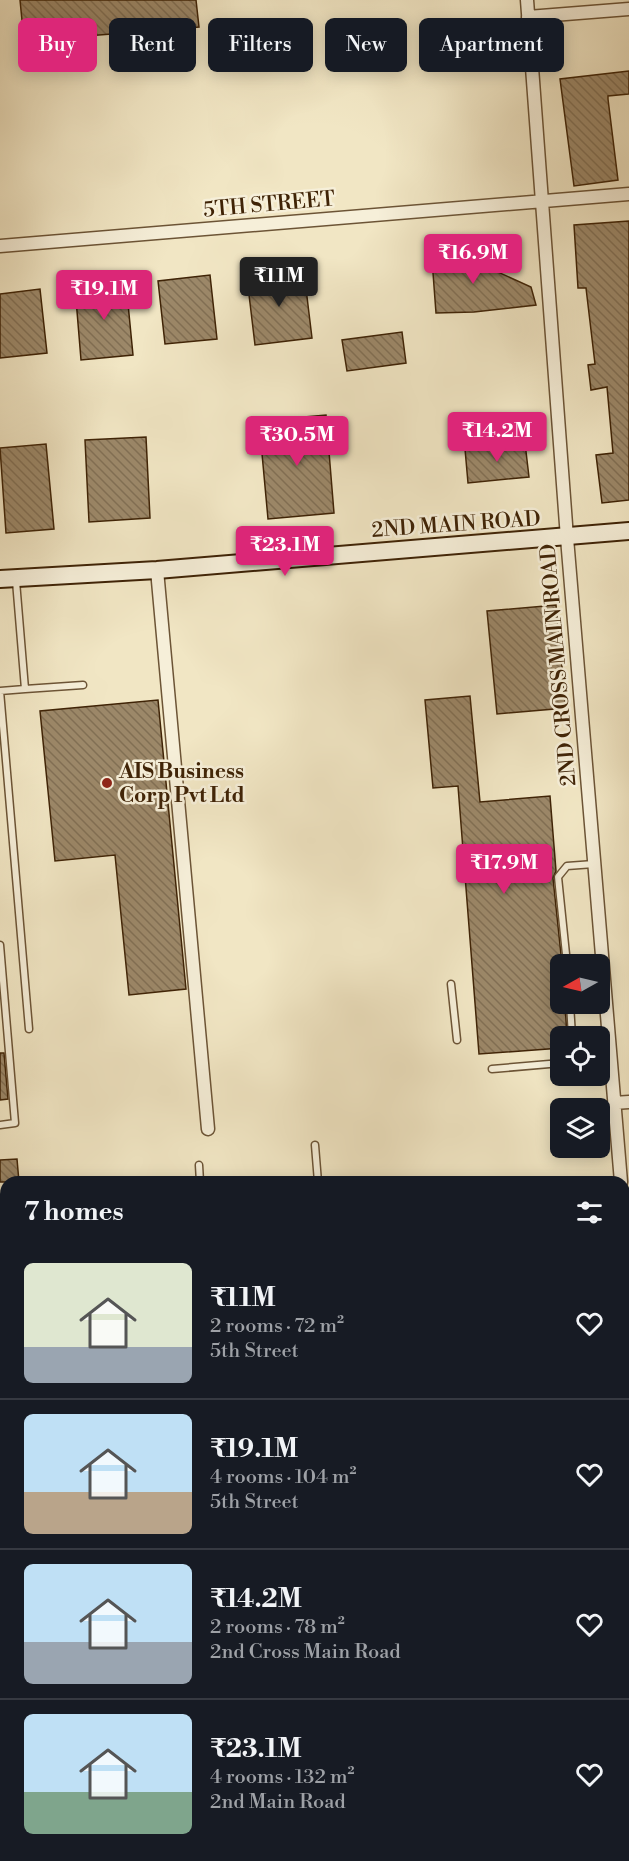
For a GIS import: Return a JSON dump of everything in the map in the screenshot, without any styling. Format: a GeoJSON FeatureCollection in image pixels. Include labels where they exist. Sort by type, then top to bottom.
{"type":"FeatureCollection","features":[{"type":"Feature","properties":{"kind":"main road","name":"2ND MAIN ROAD"},"geometry":{"type":"LineString","coordinates":[[8,578],[157,570],[567,538],[629,531]]}},
{"type":"Feature","properties":{"kind":"street","name":"2ND CROSS MAIN ROAD"},"geometry":{"type":"LineString","coordinates":[[527,0],[594,864],[603,1026]]}},
{"type":"Feature","properties":{"kind":"street"},"geometry":{"type":"LineString","coordinates":[[528,17],[629,9]]}},
{"type":"Feature","properties":{"kind":"street","name":"5TH STREET"},"geometry":{"type":"LineString","coordinates":[[0,246],[629,194]]}},
{"type":"Feature","properties":{"kind":"street"},"geometry":{"type":"LineString","coordinates":[[157,570],[208,1129]]}},
{"type":"Feature","properties":{"kind":"street","name":"2ND CROSS MAIN ROAD"},"geometry":{"type":"LineString","coordinates":[[610,1083],[620,1176]]}},
{"type":"Feature","properties":{"kind":"street"},"geometry":{"type":"LineString","coordinates":[[614,1103],[629,1102]]}},
{"type":"Feature","properties":{"kind":"lane"},"geometry":{"type":"LineString","coordinates":[[8,578],[25,689]]}},
{"type":"Feature","properties":{"kind":"lane"},"geometry":{"type":"LineString","coordinates":[[29,1029],[0,691],[83,685]]}},
{"type":"Feature","properties":{"kind":"lane"},"geometry":{"type":"LineString","coordinates":[[566,954],[558,877],[567,866],[594,864]]}},
{"type":"Feature","properties":{"kind":"lane"},"geometry":{"type":"LineString","coordinates":[[0,945],[15,1123],[0,1125]]}},
{"type":"Feature","properties":{"kind":"lane"},"geometry":{"type":"LineString","coordinates":[[451,984],[456,1040]]}},
{"type":"Feature","properties":{"kind":"lane"},"geometry":{"type":"LineString","coordinates":[[492,1069],[550,1064]]}},
{"type":"Feature","properties":{"kind":"lane"},"geometry":{"type":"LineString","coordinates":[[315,1144],[318,1176]]}},
{"type":"Feature","properties":{"kind":"lane"},"geometry":{"type":"LineString","coordinates":[[199,1165],[200,1176]]}},
{"type":"Feature","properties":{"kind":"building"},"geometry":{"type":"Polygon","coordinates":[[[20,0],[196,0],[199,27],[196,27],[196,18],[109,18],[109,34],[97,35],[97,18],[22,18],[20,0]]]}},
{"type":"Feature","properties":{"kind":"building"},"geometry":{"type":"Polygon","coordinates":[[[629,71],[629,94],[608,96],[618,180],[574,186],[560,79],[629,71]]]}},
{"type":"Feature","properties":{"kind":"building"},"geometry":{"type":"Polygon","coordinates":[[[629,221],[629,500],[602,503],[596,455],[613,453],[607,387],[591,390],[588,365],[595,364],[586,288],[578,288],[574,225],[629,221]]]}},
{"type":"Feature","properties":{"kind":"building"},"geometry":{"type":"Polygon","coordinates":[[[457,244],[458,254],[531,287],[536,305],[474,312],[436,313],[431,246],[457,244]]]}},
{"type":"Feature","properties":{"kind":"building"},"geometry":{"type":"Polygon","coordinates":[[[304,272],[312,338],[255,345],[247,278],[304,272]]]}},
{"type":"Feature","properties":{"kind":"building"},"geometry":{"type":"Polygon","coordinates":[[[210,275],[217,339],[165,344],[158,281],[210,275]]]}},
{"type":"Feature","properties":{"kind":"building"},"geometry":{"type":"Polygon","coordinates":[[[126,283],[133,355],[81,360],[75,287],[126,283]]]}},
{"type":"Feature","properties":{"kind":"building"},"geometry":{"type":"Polygon","coordinates":[[[40,289],[47,353],[0,358],[0,294],[40,289]]]}},
{"type":"Feature","properties":{"kind":"building"},"geometry":{"type":"Polygon","coordinates":[[[402,332],[406,363],[347,371],[342,340],[402,332]]]}},
{"type":"Feature","properties":{"kind":"building"},"geometry":{"type":"Polygon","coordinates":[[[326,415],[334,513],[268,519],[259,421],[326,415]]]}},
{"type":"Feature","properties":{"kind":"building"},"geometry":{"type":"Polygon","coordinates":[[[146,437],[150,518],[89,522],[85,440],[146,437]]]}},
{"type":"Feature","properties":{"kind":"building"},"geometry":{"type":"Polygon","coordinates":[[[525,443],[529,477],[468,483],[465,449],[525,443]]]}},
{"type":"Feature","properties":{"kind":"building"},"geometry":{"type":"Polygon","coordinates":[[[46,444],[54,529],[6,533],[0,448],[46,444]]]}},
{"type":"Feature","properties":{"kind":"building"},"geometry":{"type":"Polygon","coordinates":[[[556,605],[566,708],[497,714],[487,611],[556,605]]]}},
{"type":"Feature","properties":{"kind":"building"},"geometry":{"type":"Polygon","coordinates":[[[470,696],[480,802],[550,796],[556,871],[553,878],[561,954],[550,954],[550,1014],[566,1014],[566,1026],[550,1026],[550,1049],[479,1054],[458,786],[433,788],[425,700],[470,696]]]}},
{"type":"Feature","properties":{"kind":"building","name":"AIS Business Corp Pvt Ltd"},"geometry":{"type":"Polygon","coordinates":[[[158,700],[186,989],[129,995],[115,855],[55,861],[40,711],[158,700]]]}},
{"type":"Feature","properties":{"kind":"building"},"geometry":{"type":"Polygon","coordinates":[[[0,1053],[4,1053],[8,1099],[0,1100],[0,1053]]]}},
{"type":"Feature","properties":{"kind":"building"},"geometry":{"type":"Polygon","coordinates":[[[17,1159],[18,1176],[0,1176],[0,1160],[17,1159]]]}},
{"type":"Feature","properties":{"kind":"place","name":"AIS Business Corp Pvt Ltd"},"geometry":{"type":"Point","coordinates":[107,783]}}]}
